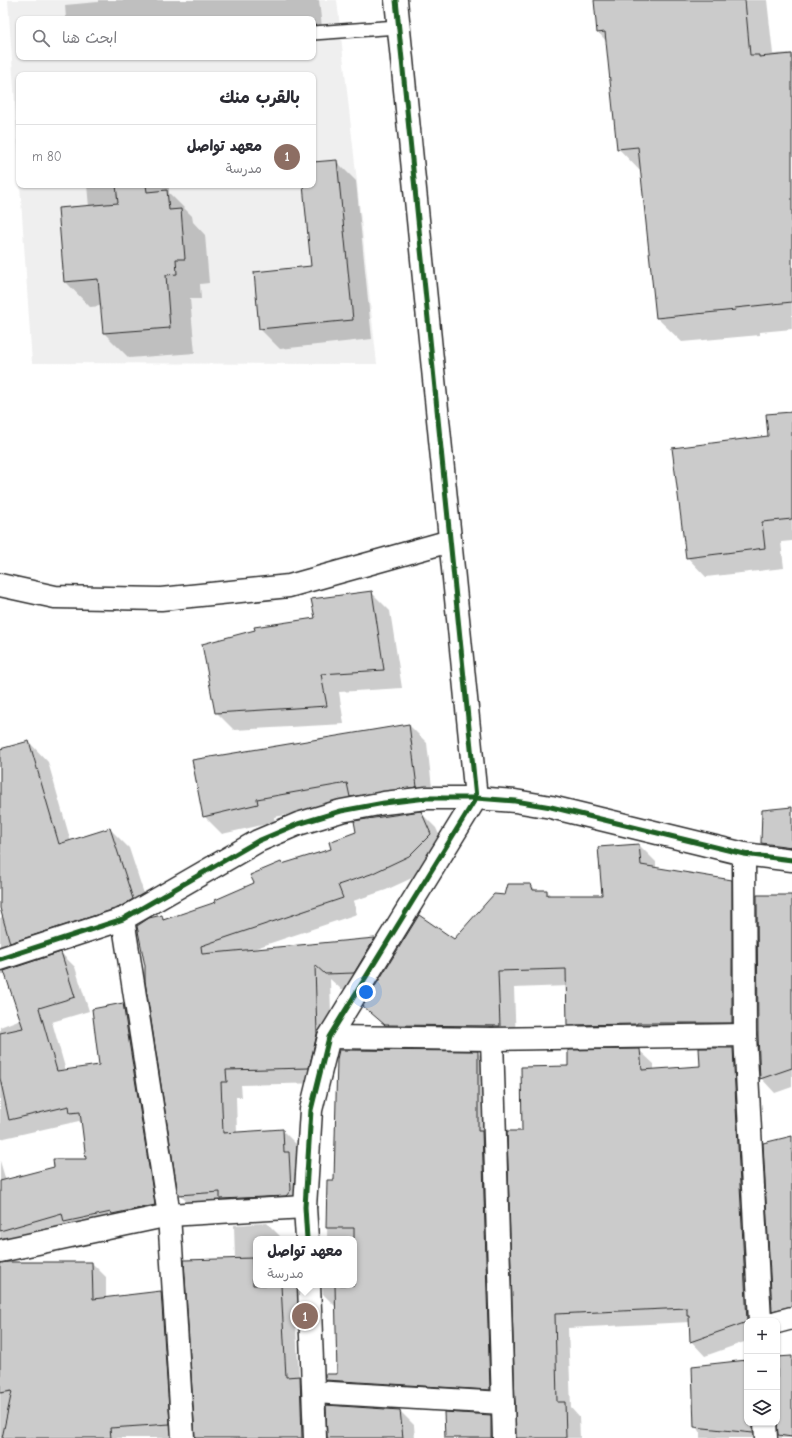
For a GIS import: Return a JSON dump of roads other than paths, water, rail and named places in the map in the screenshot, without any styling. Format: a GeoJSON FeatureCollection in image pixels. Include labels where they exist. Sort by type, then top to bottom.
{"type":"FeatureCollection","features":[{"type":"Feature","properties":{"kind":"street"},"geometry":{"type":"LineString","coordinates":[[307,1236],[306,1207],[311,1110],[328,1037],[476,798],[396,0]]}},
{"type":"Feature","properties":{"kind":"street"},"geometry":{"type":"LineString","coordinates":[[0,585],[55,597],[161,599],[289,586],[450,541]]}},
{"type":"Feature","properties":{"kind":"street"},"geometry":{"type":"LineString","coordinates":[[0,959],[123,919],[258,841],[298,824],[341,811],[384,803],[427,798],[476,798],[515,801],[551,807],[744,854],[792,860]]}},
{"type":"Feature","properties":{"kind":"street"},"geometry":{"type":"LineString","coordinates":[[744,854],[745,1035],[760,1318]]}},
{"type":"Feature","properties":{"kind":"street"},"geometry":{"type":"LineString","coordinates":[[123,919],[169,1215],[184,1438]]}},
{"type":"Feature","properties":{"kind":"street"},"geometry":{"type":"LineString","coordinates":[[328,1037],[492,1039],[745,1035]]}},
{"type":"Feature","properties":{"kind":"street"},"geometry":{"type":"LineString","coordinates":[[492,1039],[504,1438]]}},
{"type":"Feature","properties":{"kind":"street"},"geometry":{"type":"LineString","coordinates":[[0,1251],[169,1215],[306,1207]]}},
{"type":"Feature","properties":{"kind":"street"},"geometry":{"type":"LineString","coordinates":[[309,1288],[315,1438]]}},
{"type":"Feature","properties":{"kind":"street"},"geometry":{"type":"LineString","coordinates":[[780,1321],[792,1318]]}},
{"type":"Feature","properties":{"kind":"street"},"geometry":{"type":"LineString","coordinates":[[314,1392],[502,1403]]}},
{"type":"Feature","properties":{"kind":"street"},"geometry":{"type":"LineString","coordinates":[[765,1426],[766,1438]]}},
{"type":"Feature","properties":{"kind":"lane"},"geometry":{"type":"LineString","coordinates":[[316,33],[398,27]]}},
{"type":"Feature","properties":{"kind":"place","name":"معهد تواصل"},"geometry":{"type":"Point","coordinates":[305,1316]}}]}
